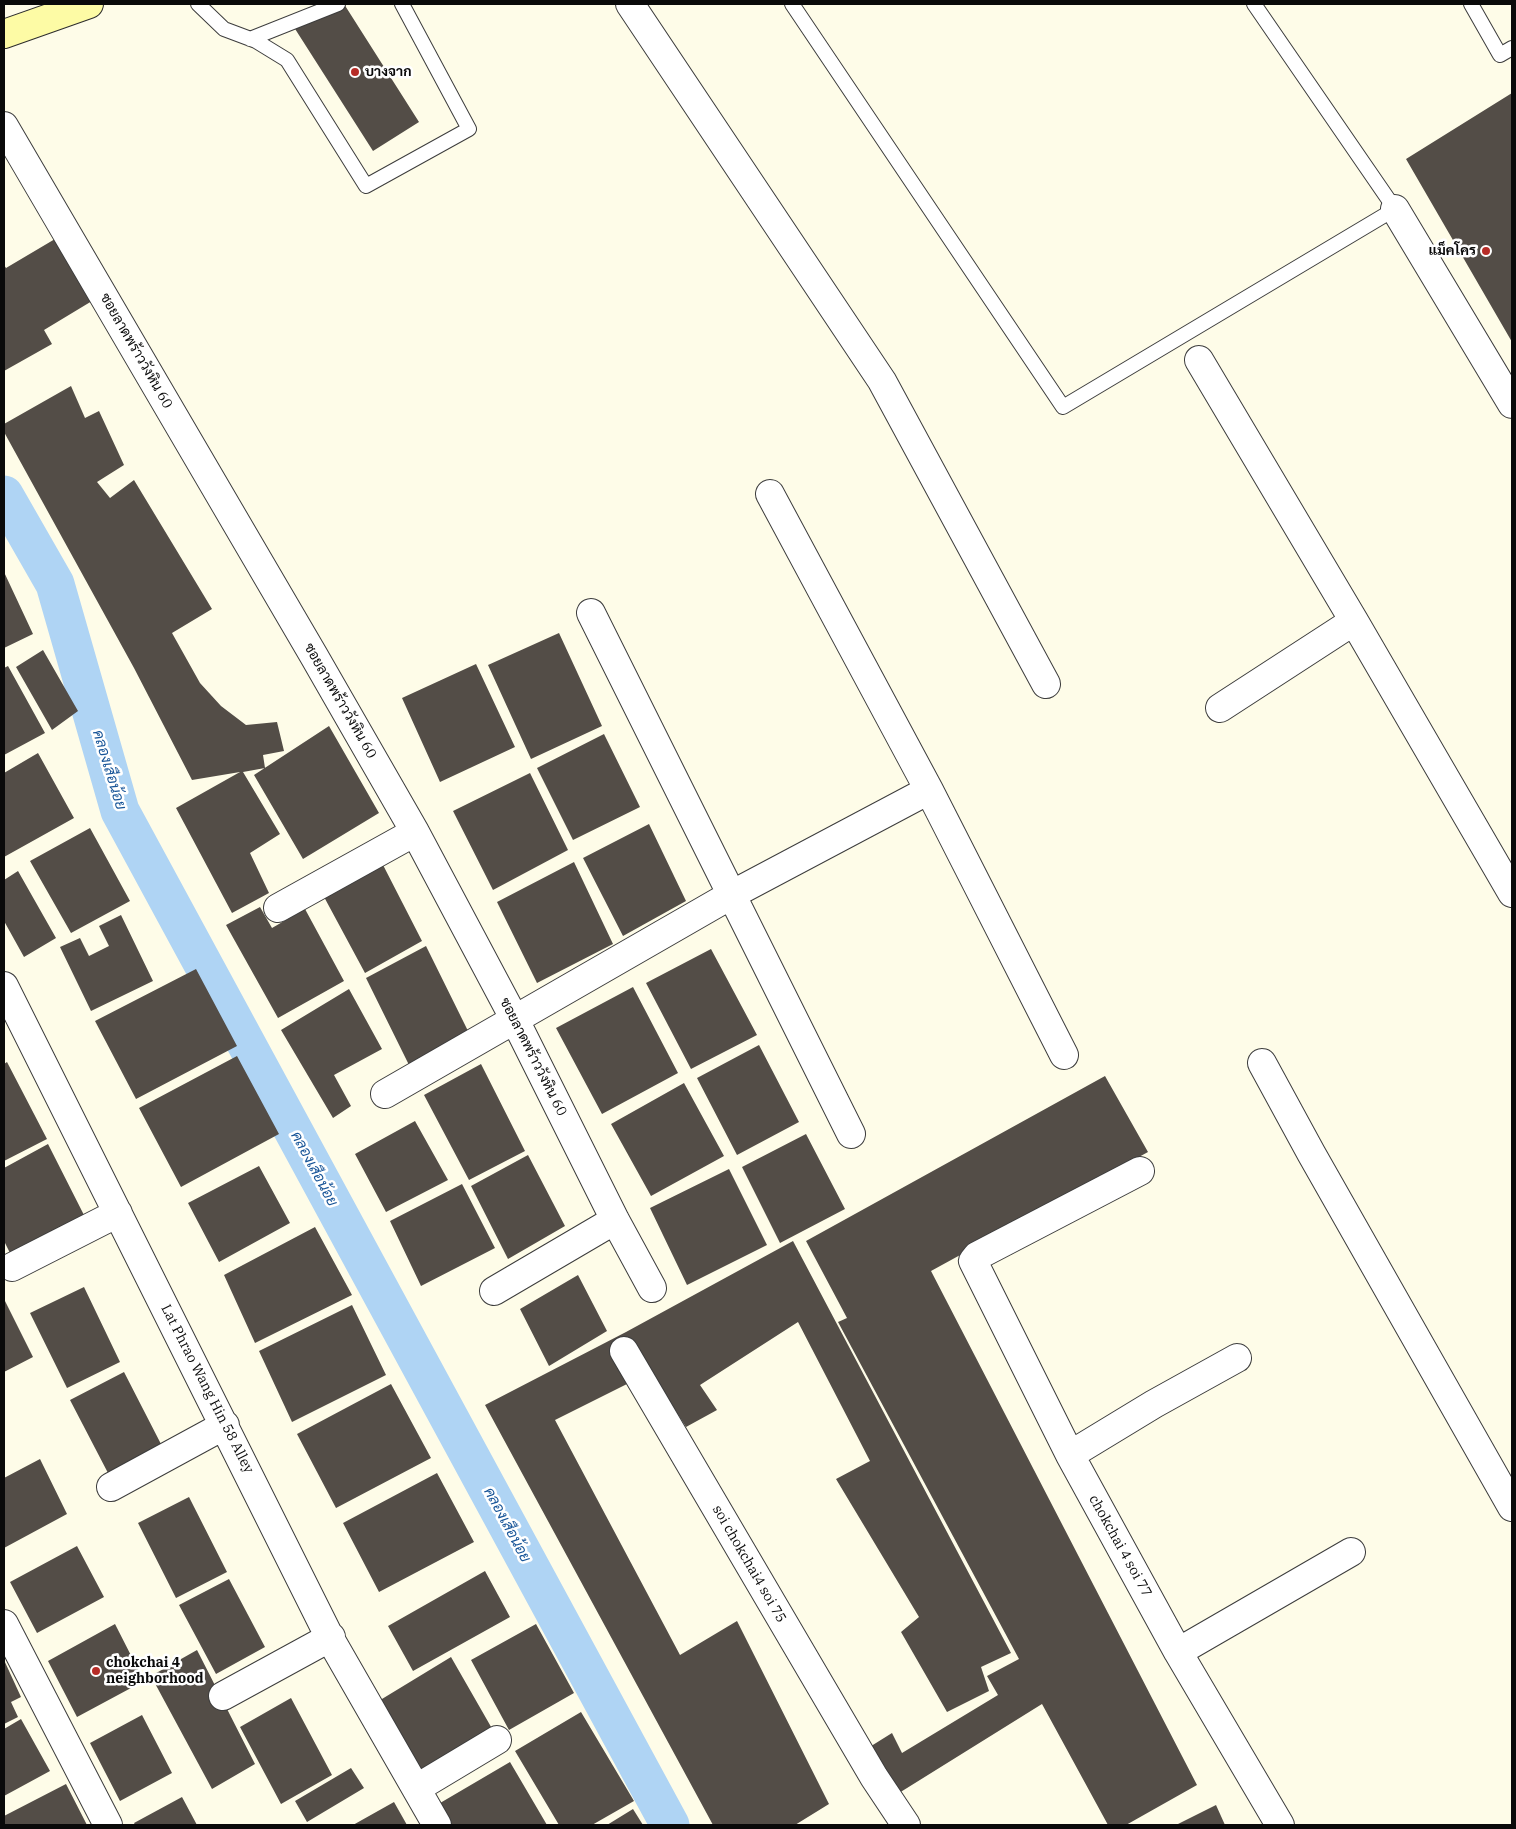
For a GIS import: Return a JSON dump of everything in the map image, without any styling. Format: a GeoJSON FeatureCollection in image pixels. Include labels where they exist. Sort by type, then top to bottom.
{"type":"FeatureCollection","features":[{"type":"Feature","properties":{"kind":"main road"},"geometry":{"type":"LineString","coordinates":[[4,34],[89,4]]}},
{"type":"Feature","properties":{"kind":"street"},"geometry":{"type":"LineString","coordinates":[[630,4],[882,381],[1046,684]]}},
{"type":"Feature","properties":{"kind":"street","name":"ซอยลาดพร้าววังหิน 60"},"geometry":{"type":"LineString","coordinates":[[4,126],[415,832],[652,1288]]}},
{"type":"Feature","properties":{"kind":"street"},"geometry":{"type":"LineString","coordinates":[[1395,209],[1512,404]]}},
{"type":"Feature","properties":{"kind":"street"},"geometry":{"type":"LineString","coordinates":[[1199,360],[1512,893]]}},
{"type":"Feature","properties":{"kind":"street"},"geometry":{"type":"LineString","coordinates":[[770,494],[929,790],[1064,1055]]}},
{"type":"Feature","properties":{"kind":"street"},"geometry":{"type":"LineString","coordinates":[[591,613],[851,1134]]}},
{"type":"Feature","properties":{"kind":"street"},"geometry":{"type":"LineString","coordinates":[[1220,708],[1354,621]]}},
{"type":"Feature","properties":{"kind":"street"},"geometry":{"type":"LineString","coordinates":[[385,1094],[731,895],[929,790]]}},
{"type":"Feature","properties":{"kind":"street"},"geometry":{"type":"LineString","coordinates":[[278,908],[415,832]]}},
{"type":"Feature","properties":{"kind":"street","name":"Lat Phrao Wang Hin 58 Alley"},"geometry":{"type":"LineString","coordinates":[[7,1001],[118,1213],[337,1651],[437,1825]]}},
{"type":"Feature","properties":{"kind":"street"},"geometry":{"type":"LineString","coordinates":[[1262,1063],[1311,1154],[1512,1507]]}},
{"type":"Feature","properties":{"kind":"street","name":"chokchai 4 soi 77"},"geometry":{"type":"LineString","coordinates":[[1140,1171],[977,1256],[973,1261],[1070,1455],[1178,1652],[1280,1825]]}},
{"type":"Feature","properties":{"kind":"street"},"geometry":{"type":"LineString","coordinates":[[12,1267],[118,1213]]}},
{"type":"Feature","properties":{"kind":"street"},"geometry":{"type":"LineString","coordinates":[[494,1291],[615,1220]]}},
{"type":"Feature","properties":{"kind":"street","name":"soi chokchai4 soi 75"},"geometry":{"type":"LineString","coordinates":[[624,1351],[874,1777],[906,1825]]}},
{"type":"Feature","properties":{"kind":"street"},"geometry":{"type":"LineString","coordinates":[[1070,1455],[1154,1404],[1237,1358]]}},
{"type":"Feature","properties":{"kind":"street"},"geometry":{"type":"LineString","coordinates":[[111,1487],[225,1425]]}},
{"type":"Feature","properties":{"kind":"street"},"geometry":{"type":"LineString","coordinates":[[1178,1652],[1352,1552]]}},
{"type":"Feature","properties":{"kind":"street"},"geometry":{"type":"LineString","coordinates":[[4,1624],[108,1825]]}},
{"type":"Feature","properties":{"kind":"street"},"geometry":{"type":"LineString","coordinates":[[223,1696],[331,1637]]}},
{"type":"Feature","properties":{"kind":"street"},"geometry":{"type":"LineString","coordinates":[[416,1788],[497,1740]]}},
{"type":"Feature","properties":{"kind":"lane"},"geometry":{"type":"LineString","coordinates":[[198,4],[224,29],[250,38],[287,60],[366,186],[469,129],[402,4]]}},
{"type":"Feature","properties":{"kind":"lane"},"geometry":{"type":"LineString","coordinates":[[250,38],[338,4]]}},
{"type":"Feature","properties":{"kind":"lane"},"geometry":{"type":"LineString","coordinates":[[792,4],[1063,407],[1395,209],[1254,4]]}},
{"type":"Feature","properties":{"kind":"lane"},"geometry":{"type":"LineString","coordinates":[[1471,4],[1500,55],[1512,48]]}},
{"type":"Feature","properties":{"kind":"building","name":"บางจาก"},"geometry":{"type":"Polygon","coordinates":[[[318,4],[344,4],[419,122],[373,151],[290,21],[318,4]]]}},
{"type":"Feature","properties":{"kind":"building","name":"แม็คโคร"},"geometry":{"type":"Polygon","coordinates":[[[1512,93],[1512,342],[1406,159],[1512,93]]]}},
{"type":"Feature","properties":{"kind":"building"},"geometry":{"type":"Polygon","coordinates":[[[55,239],[92,301],[44,330],[52,344],[4,371],[4,265],[6,268],[55,239]]]}},
{"type":"Feature","properties":{"kind":"building"},"geometry":{"type":"Polygon","coordinates":[[[71,386],[85,418],[99,411],[124,465],[97,482],[110,498],[134,480],[212,609],[172,633],[200,683],[221,706],[246,725],[277,722],[284,751],[263,755],[265,768],[243,772],[280,834],[250,853],[269,893],[232,913],[176,808],[240,772],[192,780],[134,668],[4,432],[4,424],[71,386]]]}},
{"type":"Feature","properties":{"kind":"building"},"geometry":{"type":"Polygon","coordinates":[[[4,572],[33,634],[4,648],[4,572]]]}},
{"type":"Feature","properties":{"kind":"building"},"geometry":{"type":"Polygon","coordinates":[[[559,633],[602,726],[531,759],[488,665],[559,633]]]}},
{"type":"Feature","properties":{"kind":"building"},"geometry":{"type":"Polygon","coordinates":[[[43,650],[78,711],[52,730],[16,667],[43,650]]]}},
{"type":"Feature","properties":{"kind":"building"},"geometry":{"type":"Polygon","coordinates":[[[476,664],[515,747],[440,782],[402,698],[476,664]]]}},
{"type":"Feature","properties":{"kind":"building"},"geometry":{"type":"Polygon","coordinates":[[[8,666],[45,733],[4,755],[4,668],[8,666]]]}},
{"type":"Feature","properties":{"kind":"building"},"geometry":{"type":"Polygon","coordinates":[[[329,726],[379,813],[303,859],[254,775],[329,726]]]}},
{"type":"Feature","properties":{"kind":"building"},"geometry":{"type":"Polygon","coordinates":[[[604,734],[640,807],[573,840],[537,768],[604,734]]]}},
{"type":"Feature","properties":{"kind":"building"},"geometry":{"type":"Polygon","coordinates":[[[38,753],[74,818],[4,857],[4,773],[38,753]]]}},
{"type":"Feature","properties":{"kind":"building"},"geometry":{"type":"Polygon","coordinates":[[[530,773],[568,850],[493,890],[453,811],[530,773]]]}},
{"type":"Feature","properties":{"kind":"building"},"geometry":{"type":"Polygon","coordinates":[[[649,824],[686,901],[623,936],[583,858],[649,824]]]}},
{"type":"Feature","properties":{"kind":"building"},"geometry":{"type":"Polygon","coordinates":[[[90,828],[130,901],[71,933],[30,861],[90,828]]]}},
{"type":"Feature","properties":{"kind":"building"},"geometry":{"type":"Polygon","coordinates":[[[574,862],[613,944],[537,983],[497,902],[574,862]]]}},
{"type":"Feature","properties":{"kind":"building"},"geometry":{"type":"Polygon","coordinates":[[[382,863],[422,941],[365,973],[323,895],[382,863]]]}},
{"type":"Feature","properties":{"kind":"building"},"geometry":{"type":"Polygon","coordinates":[[[18,871],[56,938],[24,957],[4,921],[4,880],[18,871]]]}},
{"type":"Feature","properties":{"kind":"building"},"geometry":{"type":"Polygon","coordinates":[[[260,907],[272,928],[305,909],[344,981],[278,1018],[226,925],[260,907]]]}},
{"type":"Feature","properties":{"kind":"building"},"geometry":{"type":"Polygon","coordinates":[[[121,915],[153,981],[91,1011],[60,947],[80,938],[89,956],[109,946],[99,926],[121,915]]]}},
{"type":"Feature","properties":{"kind":"building"},"geometry":{"type":"Polygon","coordinates":[[[426,946],[468,1031],[409,1065],[366,978],[426,946]]]}},
{"type":"Feature","properties":{"kind":"building"},"geometry":{"type":"Polygon","coordinates":[[[711,949],[757,1035],[691,1069],[646,983],[711,949]]]}},
{"type":"Feature","properties":{"kind":"building"},"geometry":{"type":"Polygon","coordinates":[[[196,969],[237,1046],[136,1099],[95,1021],[196,969]]]}},
{"type":"Feature","properties":{"kind":"building"},"geometry":{"type":"Polygon","coordinates":[[[633,987],[678,1073],[602,1114],[556,1028],[633,987]]]}},
{"type":"Feature","properties":{"kind":"building"},"geometry":{"type":"Polygon","coordinates":[[[349,989],[382,1049],[334,1075],[351,1106],[333,1118],[281,1030],[349,989]]]}},
{"type":"Feature","properties":{"kind":"building"},"geometry":{"type":"Polygon","coordinates":[[[759,1045],[799,1122],[737,1155],[697,1078],[759,1045]]]}},
{"type":"Feature","properties":{"kind":"building"},"geometry":{"type":"Polygon","coordinates":[[[237,1056],[279,1134],[181,1187],[139,1108],[237,1056]]]}},
{"type":"Feature","properties":{"kind":"building"},"geometry":{"type":"Polygon","coordinates":[[[7,1062],[47,1139],[4,1161],[4,1064],[7,1062]]]}},
{"type":"Feature","properties":{"kind":"building"},"geometry":{"type":"Polygon","coordinates":[[[481,1064],[525,1151],[469,1180],[424,1095],[481,1064]]]}},
{"type":"Feature","properties":{"kind":"building"},"geometry":{"type":"Polygon","coordinates":[[[1105,1076],[1148,1152],[931,1271],[1197,1785],[1126,1825],[1108,1825],[1042,1704],[899,1793],[868,1748],[892,1733],[902,1753],[998,1695],[987,1676],[1019,1659],[838,1322],[847,1318],[806,1241],[1105,1076]]]}},
{"type":"Feature","properties":{"kind":"building"},"geometry":{"type":"Polygon","coordinates":[[[684,1083],[724,1156],[651,1196],[611,1124],[684,1083]]]}},
{"type":"Feature","properties":{"kind":"building"},"geometry":{"type":"Polygon","coordinates":[[[415,1121],[448,1180],[386,1212],[355,1154],[415,1121]]]}},
{"type":"Feature","properties":{"kind":"building"},"geometry":{"type":"Polygon","coordinates":[[[806,1134],[845,1209],[780,1243],[742,1167],[806,1134]]]}},
{"type":"Feature","properties":{"kind":"building"},"geometry":{"type":"Polygon","coordinates":[[[48,1144],[87,1221],[13,1259],[4,1241],[4,1168],[48,1144]]]}},
{"type":"Feature","properties":{"kind":"building"},"geometry":{"type":"Polygon","coordinates":[[[528,1155],[565,1226],[508,1259],[471,1186],[528,1155]]]}},
{"type":"Feature","properties":{"kind":"building"},"geometry":{"type":"Polygon","coordinates":[[[259,1166],[290,1223],[219,1262],[188,1203],[259,1166]]]}},
{"type":"Feature","properties":{"kind":"building"},"geometry":{"type":"Polygon","coordinates":[[[729,1169],[767,1245],[687,1285],[650,1208],[729,1169]]]}},
{"type":"Feature","properties":{"kind":"building"},"geometry":{"type":"Polygon","coordinates":[[[462,1184],[495,1248],[421,1286],[390,1221],[462,1184]]]}},
{"type":"Feature","properties":{"kind":"building"},"geometry":{"type":"Polygon","coordinates":[[[315,1227],[352,1295],[255,1343],[224,1275],[315,1227]]]}},
{"type":"Feature","properties":{"kind":"building"},"geometry":{"type":"Polygon","coordinates":[[[793,1241],[1011,1653],[981,1667],[989,1691],[947,1712],[901,1632],[919,1617],[836,1479],[870,1461],[798,1322],[700,1385],[717,1410],[686,1427],[651,1372],[555,1420],[680,1655],[737,1621],[829,1804],[795,1825],[713,1825],[485,1405],[626,1332],[793,1241]]]}},
{"type":"Feature","properties":{"kind":"building"},"geometry":{"type":"Polygon","coordinates":[[[578,1275],[607,1331],[549,1366],[520,1309],[578,1275]]]}},
{"type":"Feature","properties":{"kind":"building"},"geometry":{"type":"Polygon","coordinates":[[[84,1287],[120,1362],[67,1388],[30,1313],[84,1287]]]}},
{"type":"Feature","properties":{"kind":"building"},"geometry":{"type":"Polygon","coordinates":[[[4,1299],[33,1357],[4,1372],[4,1299]]]}},
{"type":"Feature","properties":{"kind":"building"},"geometry":{"type":"Polygon","coordinates":[[[352,1305],[386,1375],[292,1422],[259,1351],[352,1305]]]}},
{"type":"Feature","properties":{"kind":"building"},"geometry":{"type":"Polygon","coordinates":[[[124,1372],[162,1446],[108,1473],[70,1400],[124,1372]]]}},
{"type":"Feature","properties":{"kind":"building"},"geometry":{"type":"Polygon","coordinates":[[[391,1384],[431,1458],[336,1508],[297,1434],[391,1384]]]}},
{"type":"Feature","properties":{"kind":"building"},"geometry":{"type":"Polygon","coordinates":[[[40,1459],[67,1514],[4,1548],[4,1478],[40,1459]]]}},
{"type":"Feature","properties":{"kind":"building"},"geometry":{"type":"Polygon","coordinates":[[[437,1473],[474,1542],[379,1592],[343,1523],[437,1473]]]}},
{"type":"Feature","properties":{"kind":"building"},"geometry":{"type":"Polygon","coordinates":[[[189,1497],[227,1572],[176,1598],[138,1523],[189,1497]]]}},
{"type":"Feature","properties":{"kind":"building"},"geometry":{"type":"Polygon","coordinates":[[[77,1546],[104,1597],[37,1633],[10,1582],[77,1546]]]}},
{"type":"Feature","properties":{"kind":"building"},"geometry":{"type":"Polygon","coordinates":[[[485,1571],[510,1617],[413,1671],[388,1626],[485,1571]]]}},
{"type":"Feature","properties":{"kind":"building"},"geometry":{"type":"Polygon","coordinates":[[[229,1579],[265,1647],[216,1674],[179,1605],[229,1579]]]}},
{"type":"Feature","properties":{"kind":"building","name":"chokchai 4 neighborhood"},"geometry":{"type":"Polygon","coordinates":[[[115,1624],[144,1681],[77,1717],[48,1661],[115,1624]]]}},
{"type":"Feature","properties":{"kind":"building"},"geometry":{"type":"Polygon","coordinates":[[[536,1624],[574,1693],[509,1730],[471,1660],[536,1624]]]}},
{"type":"Feature","properties":{"kind":"building"},"geometry":{"type":"Polygon","coordinates":[[[197,1650],[255,1764],[212,1789],[151,1676],[197,1650]]]}},
{"type":"Feature","properties":{"kind":"building"},"geometry":{"type":"Polygon","coordinates":[[[451,1657],[494,1732],[420,1775],[377,1702],[451,1657]]]}},
{"type":"Feature","properties":{"kind":"building"},"geometry":{"type":"Polygon","coordinates":[[[4,1660],[21,1697],[11,1702],[18,1717],[4,1724],[4,1660]]]}},
{"type":"Feature","properties":{"kind":"building"},"geometry":{"type":"Polygon","coordinates":[[[291,1698],[332,1775],[281,1804],[240,1727],[291,1698]]]}},
{"type":"Feature","properties":{"kind":"building"},"geometry":{"type":"Polygon","coordinates":[[[581,1712],[634,1801],[592,1825],[559,1825],[515,1751],[581,1712]]]}},
{"type":"Feature","properties":{"kind":"building"},"geometry":{"type":"Polygon","coordinates":[[[142,1715],[172,1773],[120,1801],[90,1743],[142,1715]]]}},
{"type":"Feature","properties":{"kind":"building"},"geometry":{"type":"Polygon","coordinates":[[[21,1719],[50,1771],[4,1796],[4,1729],[21,1719]]]}},
{"type":"Feature","properties":{"kind":"building"},"geometry":{"type":"Polygon","coordinates":[[[510,1762],[547,1825],[447,1825],[435,1806],[510,1762]]]}},
{"type":"Feature","properties":{"kind":"building"},"geometry":{"type":"Polygon","coordinates":[[[351,1768],[364,1788],[307,1822],[295,1801],[351,1768]]]}},
{"type":"Feature","properties":{"kind":"building"},"geometry":{"type":"Polygon","coordinates":[[[66,1784],[87,1825],[4,1825],[4,1816],[66,1784]]]}},
{"type":"Feature","properties":{"kind":"building"},"geometry":{"type":"Polygon","coordinates":[[[182,1797],[197,1825],[135,1825],[134,1823],[182,1797]]]}},
{"type":"Feature","properties":{"kind":"building"},"geometry":{"type":"Polygon","coordinates":[[[394,1802],[407,1825],[353,1825],[394,1802]]]}},
{"type":"Feature","properties":{"kind":"building"},"geometry":{"type":"Polygon","coordinates":[[[1216,1805],[1225,1825],[1176,1825],[1216,1805]]]}},
{"type":"Feature","properties":{"kind":"building"},"geometry":{"type":"Polygon","coordinates":[[[633,1809],[643,1825],[607,1825],[633,1809]]]}},
{"type":"Feature","properties":{"kind":"waterway","name":"คลองเสือน้อย"},"geometry":{"type":"LineString","coordinates":[[4,495],[55,584],[120,811],[670,1825]]}},
{"type":"Feature","properties":{"kind":"place","name":"บางจาก"},"geometry":{"type":"Point","coordinates":[355,72]}},
{"type":"Feature","properties":{"kind":"place","name":"แม็คโคร"},"geometry":{"type":"Point","coordinates":[1486,251]}},
{"type":"Feature","properties":{"kind":"place","name":"chokchai 4 neighborhood"},"geometry":{"type":"Point","coordinates":[96,1671]}}]}
